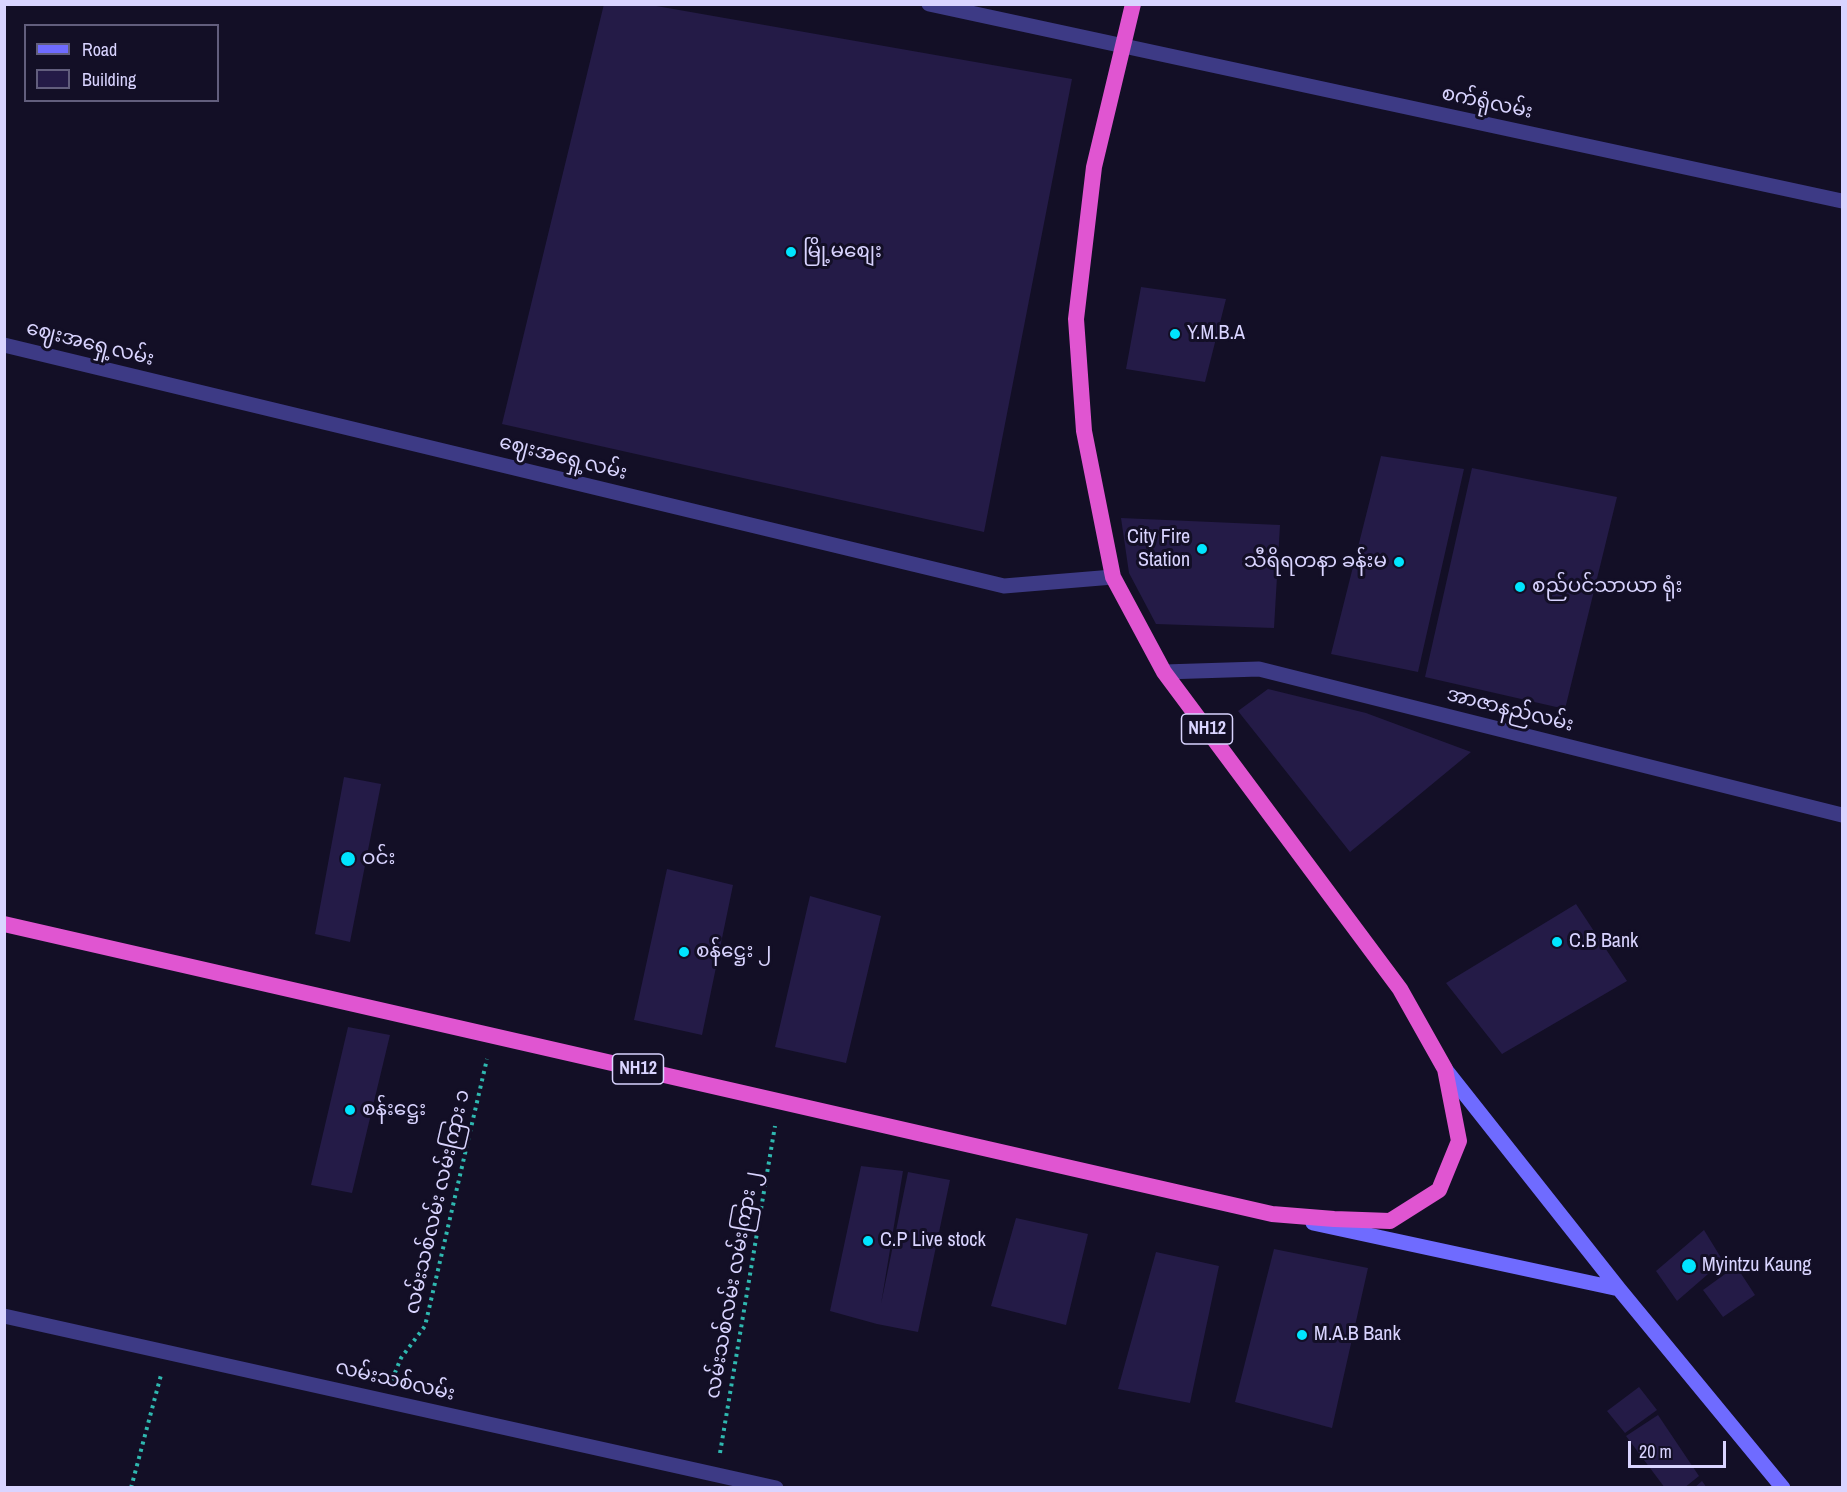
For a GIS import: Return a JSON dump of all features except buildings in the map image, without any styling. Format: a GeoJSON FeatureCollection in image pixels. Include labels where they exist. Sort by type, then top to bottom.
{"type":"FeatureCollection","features":[{"type":"Feature","properties":{"kind":"highway","name":"NH12"},"geometry":{"type":"LineString","coordinates":[[4,924],[1272,1214],[1390,1221],[1439,1190],[1459,1141],[1445,1069],[1400,989],[1164,672],[1113,577],[1084,431],[1076,320],[1094,167],[1133,4]]}},
{"type":"Feature","properties":{"kind":"main road"},"geometry":{"type":"LineString","coordinates":[[1445,1069],[1619,1289],[1783,1488]]}},
{"type":"Feature","properties":{"kind":"main road"},"geometry":{"type":"LineString","coordinates":[[1272,1214],[1619,1289]]}},
{"type":"Feature","properties":{"kind":"street","name":"စက်ရုံလမ်း"},"geometry":{"type":"LineString","coordinates":[[928,4],[1842,201]]}},
{"type":"Feature","properties":{"kind":"street","name":"ဈေးအရှေ့လမ်း"},"geometry":{"type":"LineString","coordinates":[[4,345],[1005,586],[1113,577]]}},
{"type":"Feature","properties":{"kind":"street","name":"အာဇာနည်လမ်း"},"geometry":{"type":"LineString","coordinates":[[1164,672],[1259,669],[1842,815]]}},
{"type":"Feature","properties":{"kind":"street","name":"လမ်းသစ်လမ်း"},"geometry":{"type":"LineString","coordinates":[[4,1316],[776,1488]]}},
{"type":"Feature","properties":{"kind":"path","name":"လမ်းသစ်လမ်း လမ်းကြား ၁"},"geometry":{"type":"LineString","coordinates":[[383,1400],[400,1358],[425,1326],[492,1036]]}},
{"type":"Feature","properties":{"kind":"path","name":"လမ်းသစ်လမ်း လမ်းကြား ၂"},"geometry":{"type":"LineString","coordinates":[[717,1474],[779,1101]]}},
{"type":"Feature","properties":{"kind":"path"},"geometry":{"type":"LineString","coordinates":[[131,1488],[167,1352]]}},
{"type":"Feature","properties":{"kind":"place","name":"မြို့မစျေး"},"geometry":{"type":"Point","coordinates":[791,252]}},
{"type":"Feature","properties":{"kind":"place","name":"Y.M.B.A"},"geometry":{"type":"Point","coordinates":[1175,334]}},
{"type":"Feature","properties":{"kind":"place","name":"City Fire Station"},"geometry":{"type":"Point","coordinates":[1202,549]}},
{"type":"Feature","properties":{"kind":"place","name":"သီရိရတနာ ခန်းမ"},"geometry":{"type":"Point","coordinates":[1399,562]}},
{"type":"Feature","properties":{"kind":"place","name":"စည်ပင်သာယာ ရုံး"},"geometry":{"type":"Point","coordinates":[1520,587]}},
{"type":"Feature","properties":{"kind":"place","name":"ဝင်း"},"geometry":{"type":"Point","coordinates":[348,859]}},
{"type":"Feature","properties":{"kind":"place","name":"C.B Bank"},"geometry":{"type":"Point","coordinates":[1557,942]}},
{"type":"Feature","properties":{"kind":"place","name":"စန်ဋ္ဌေး ၂"},"geometry":{"type":"Point","coordinates":[684,952]}},
{"type":"Feature","properties":{"kind":"place","name":"စန်းဋ္ဌေး"},"geometry":{"type":"Point","coordinates":[350,1110]}},
{"type":"Feature","properties":{"kind":"place","name":"C.P Live stock"},"geometry":{"type":"Point","coordinates":[868,1241]}},
{"type":"Feature","properties":{"kind":"place","name":"Myintzu Kaung"},"geometry":{"type":"Point","coordinates":[1689,1266]}},
{"type":"Feature","properties":{"kind":"place","name":"M.A.B Bank"},"geometry":{"type":"Point","coordinates":[1302,1335]}}]}
